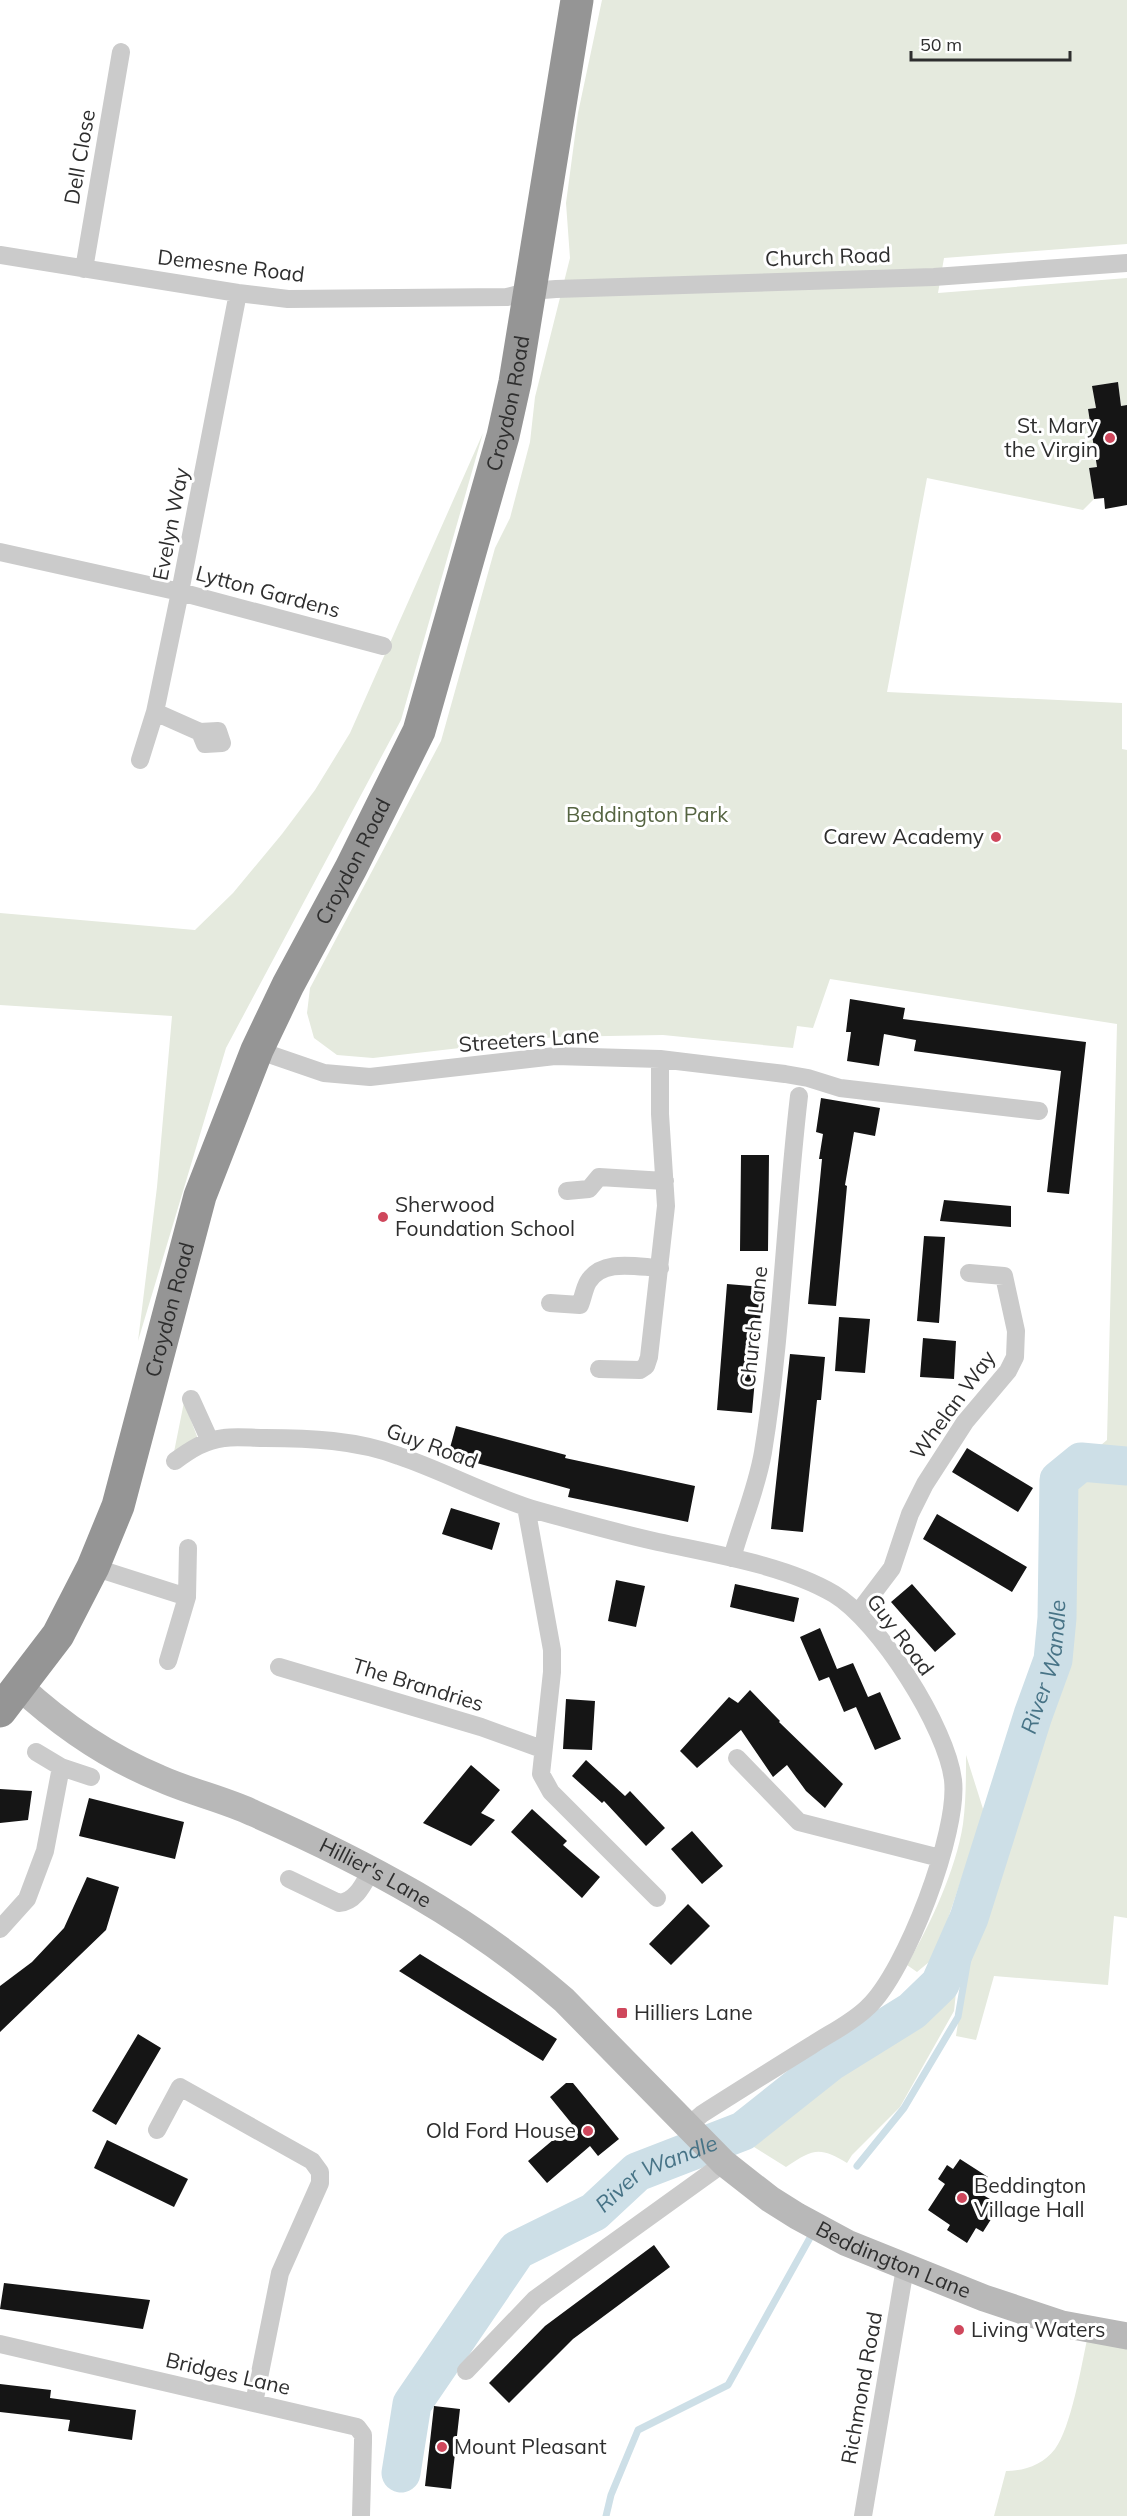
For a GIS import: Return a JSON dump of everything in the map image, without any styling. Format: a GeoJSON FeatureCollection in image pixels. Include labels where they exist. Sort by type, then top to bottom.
{"type":"FeatureCollection","features":[{"type":"Feature","properties":{"kind":"highway","name":"Croydon Road"},"geometry":{"type":"LineString","coordinates":[[6,1695],[58,1635],[93,1567],[118,1506],[200,1196],[257,1050],[419,731],[503,436],[520,358],[577,0]]}},
{"type":"Feature","properties":{"kind":"main road","name":"Hillier's Lane"},"geometry":{"type":"LineString","coordinates":[[6,1695],[39,1704],[83,1737],[157,1778],[249,1811],[372,1869],[442,1909],[534,1974],[592,2027],[688,2126]]}},
{"type":"Feature","properties":{"kind":"main road","name":"Beddington Lane"},"geometry":{"type":"LineString","coordinates":[[688,2126],[724,2163],[770,2199],[829,2234],[905,2268],[1038,2317],[1062,2325],[1127,2336]]}},
{"type":"Feature","properties":{"kind":"street","name":"Dell Close"},"geometry":{"type":"LineString","coordinates":[[84,269],[121,52]]}},
{"type":"Feature","properties":{"kind":"street","name":"Demesne Road"},"geometry":{"type":"LineString","coordinates":[[0,255],[288,299],[507,297],[530,291]]}},
{"type":"Feature","properties":{"kind":"street","name":"Church Road"},"geometry":{"type":"LineString","coordinates":[[530,291],[934,276],[1127,263]]}},
{"type":"Feature","properties":{"kind":"street","name":"Evelyn Way"},"geometry":{"type":"LineString","coordinates":[[140,760],[155,712],[238,293]]}},
{"type":"Feature","properties":{"kind":"street","name":"Lytton Gardens"},"geometry":{"type":"LineString","coordinates":[[0,552],[180,592],[383,646]]}},
{"type":"Feature","properties":{"kind":"street"},"geometry":{"type":"LineString","coordinates":[[155,712],[200,732]]}},
{"type":"Feature","properties":{"kind":"street","name":"Streeters Lane"},"geometry":{"type":"LineString","coordinates":[[257,1050],[324,1073],[370,1077],[555,1056],[660,1059],[808,1078],[840,1088],[1039,1111]]}},
{"type":"Feature","properties":{"kind":"street"},"geometry":{"type":"LineString","coordinates":[[599,1369],[640,1370],[646,1366],[649,1357],[666,1206],[660,1114],[660,1059]]}},
{"type":"Feature","properties":{"kind":"street","name":"Church Lane"},"geometry":{"type":"LineString","coordinates":[[732,1558],[763,1454],[799,1096]]}},
{"type":"Feature","properties":{"kind":"street"},"geometry":{"type":"LineString","coordinates":[[567,1191],[589,1189],[599,1177],[665,1181]]}},
{"type":"Feature","properties":{"kind":"street"},"geometry":{"type":"LineString","coordinates":[[550,1303],[580,1305],[588,1282],[604,1268],[615,1266],[660,1268]]}},
{"type":"Feature","properties":{"kind":"street","name":"Whelan Way"},"geometry":{"type":"LineString","coordinates":[[858,1613],[892,1568],[910,1514],[925,1484],[965,1422],[1008,1371],[1015,1358],[1016,1331],[1004,1276],[969,1273]]}},
{"type":"Feature","properties":{"kind":"street"},"geometry":{"type":"LineString","coordinates":[[191,1400],[210,1441]]}},
{"type":"Feature","properties":{"kind":"street","name":"Guy Road"},"geometry":{"type":"LineString","coordinates":[[175,1461],[198,1445],[235,1437],[284,1438],[374,1448],[398,1455],[526,1507],[642,1538],[732,1558],[816,1585],[845,1601],[858,1613],[904,1673],[928,1713],[946,1751],[953,1782],[949,1825],[940,1858],[907,1946],[895,1969],[867,2009],[712,2108],[688,2126]]}},
{"type":"Feature","properties":{"kind":"street"},"geometry":{"type":"LineString","coordinates":[[526,1507],[552,1650],[552,1672],[541,1774],[551,1792],[657,1898]]}},
{"type":"Feature","properties":{"kind":"street"},"geometry":{"type":"LineString","coordinates":[[168,1661],[187,1597],[188,1548]]}},
{"type":"Feature","properties":{"kind":"street"},"geometry":{"type":"LineString","coordinates":[[93,1567],[187,1597]]}},
{"type":"Feature","properties":{"kind":"street","name":"The Brandries"},"geometry":{"type":"LineString","coordinates":[[279,1668],[481,1727],[542,1749]]}},
{"type":"Feature","properties":{"kind":"street"},"geometry":{"type":"LineString","coordinates":[[36,1752],[61,1767],[91,1777]]}},
{"type":"Feature","properties":{"kind":"street"},"geometry":{"type":"LineString","coordinates":[[737,1758],[799,1822],[940,1858]]}},
{"type":"Feature","properties":{"kind":"street"},"geometry":{"type":"LineString","coordinates":[[0,1929],[27,1899],[45,1851],[61,1767]]}},
{"type":"Feature","properties":{"kind":"street"},"geometry":{"type":"LineString","coordinates":[[290,1879],[339,1903],[346,1903],[358,1892],[372,1869]]}},
{"type":"Feature","properties":{"kind":"street"},"geometry":{"type":"LineString","coordinates":[[157,2130],[180,2087],[312,2162],[320,2172],[320,2184],[280,2273],[254,2403]]}},
{"type":"Feature","properties":{"kind":"street"},"geometry":{"type":"LineString","coordinates":[[466,2371],[535,2299],[724,2163]]}},
{"type":"Feature","properties":{"kind":"street","name":"Richmond Road"},"geometry":{"type":"LineString","coordinates":[[863,2516],[905,2268]]}},
{"type":"Feature","properties":{"kind":"street","name":"Bridges Lane"},"geometry":{"type":"LineString","coordinates":[[0,2344],[352,2425],[361,2431],[363,2442],[361,2516]]}},
{"type":"Feature","properties":{"kind":"green space","name":"Beddington Park"},"geometry":{"type":"Polygon","coordinates":[[[602,0],[1127,0],[1127,244],[944,258],[938,293],[1127,278],[1127,405],[1121,406],[1118,382],[1093,386],[1096,408],[1088,409],[1097,467],[1089,468],[1094,499],[1083,510],[927,478],[887,692],[1122,703],[1122,749],[1127,750],[1127,1918],[1114,1916],[1108,1985],[994,1976],[976,2040],[956,2036],[968,1959],[969,1918],[1033,1715],[1053,1660],[1057,1618],[1059,1480],[1107,1440],[1117,1024],[830,979],[813,1028],[797,1026],[793,1048],[663,1035],[555,1037],[373,1058],[337,1055],[314,1038],[307,1013],[310,988],[441,741],[495,548],[510,518],[530,442],[535,397],[570,258],[566,203],[578,113],[602,0]]]}},
{"type":"Feature","properties":{"kind":"green space"},"geometry":{"type":"Polygon","coordinates":[[[483,433],[401,720],[226,1048],[138,1341],[157,1187],[172,1016],[0,1005],[0,913],[195,930],[233,893],[315,790],[350,733],[483,433]]]}},
{"type":"Feature","properties":{"kind":"green space"},"geometry":{"type":"Polygon","coordinates":[[[184,1402],[198,1439],[173,1457],[184,1402]]]}},
{"type":"Feature","properties":{"kind":"green space"},"geometry":{"type":"Polygon","coordinates":[[[966,1755],[984,1812],[935,1957],[917,1972],[907,1965],[941,1897],[960,1842],[965,1807],[966,1755]]]}},
{"type":"Feature","properties":{"kind":"green space"},"geometry":{"type":"Polygon","coordinates":[[[959,1965],[954,2011],[900,2107],[852,2155],[847,2163],[829,2154],[816,2152],[803,2156],[786,2167],[746,2142],[854,2054],[940,2003],[959,1965]]]}},
{"type":"Feature","properties":{"kind":"green space"},"geometry":{"type":"Polygon","coordinates":[[[1087,2340],[1127,2345],[1127,2516],[994,2516],[1006,2471],[1020,2470],[1039,2463],[1050,2455],[1061,2439],[1075,2397],[1087,2340]]]}},
{"type":"Feature","properties":{"kind":"building","name":"St. Mary the Virgin"},"geometry":{"type":"Polygon","coordinates":[[[1118,382],[1121,406],[1127,405],[1127,505],[1105,509],[1104,498],[1094,499],[1089,468],[1097,467],[1088,409],[1096,408],[1092,386],[1118,382]]]}},
{"type":"Feature","properties":{"kind":"building"},"geometry":{"type":"Polygon","coordinates":[[[850,999],[905,1008],[903,1019],[1086,1042],[1069,1194],[1047,1192],[1061,1071],[914,1051],[916,1040],[884,1034],[879,1066],[847,1061],[851,1032],[846,1032],[850,999]]]}},
{"type":"Feature","properties":{"kind":"building"},"geometry":{"type":"Polygon","coordinates":[[[821,1098],[880,1108],[875,1136],[854,1132],[845,1185],[847,1186],[836,1306],[808,1304],[822,1159],[819,1159],[823,1134],[816,1132],[821,1098]]]}},
{"type":"Feature","properties":{"kind":"building"},"geometry":{"type":"Polygon","coordinates":[[[741,1155],[769,1155],[768,1251],[740,1251],[741,1155]]]}},
{"type":"Feature","properties":{"kind":"building"},"geometry":{"type":"Polygon","coordinates":[[[944,1200],[1011,1206],[1011,1227],[940,1221],[944,1200]]]}},
{"type":"Feature","properties":{"kind":"building"},"geometry":{"type":"Polygon","coordinates":[[[924,1236],[945,1237],[939,1323],[917,1321],[924,1236]]]}},
{"type":"Feature","properties":{"kind":"building"},"geometry":{"type":"Polygon","coordinates":[[[727,1284],[763,1287],[752,1413],[717,1410],[727,1284]]]}},
{"type":"Feature","properties":{"kind":"building"},"geometry":{"type":"Polygon","coordinates":[[[839,1317],[870,1319],[865,1373],[835,1371],[839,1317]]]}},
{"type":"Feature","properties":{"kind":"building"},"geometry":{"type":"Polygon","coordinates":[[[923,1338],[956,1341],[954,1379],[920,1377],[923,1338]]]}},
{"type":"Feature","properties":{"kind":"building"},"geometry":{"type":"Polygon","coordinates":[[[790,1354],[825,1357],[821,1400],[817,1400],[803,1532],[771,1529],[790,1354]]]}},
{"type":"Feature","properties":{"kind":"building"},"geometry":{"type":"Polygon","coordinates":[[[456,1426],[566,1455],[565,1458],[695,1486],[688,1522],[568,1497],[570,1489],[448,1455],[456,1426]]]}},
{"type":"Feature","properties":{"kind":"building"},"geometry":{"type":"Polygon","coordinates":[[[967,1448],[1033,1488],[1018,1512],[952,1472],[967,1448]]]}},
{"type":"Feature","properties":{"kind":"building"},"geometry":{"type":"Polygon","coordinates":[[[451,1508],[500,1523],[492,1550],[442,1534],[451,1508]]]}},
{"type":"Feature","properties":{"kind":"building"},"geometry":{"type":"Polygon","coordinates":[[[937,1514],[1027,1567],[1012,1592],[923,1539],[937,1514]]]}},
{"type":"Feature","properties":{"kind":"building"},"geometry":{"type":"Polygon","coordinates":[[[616,1580],[645,1586],[636,1627],[608,1621],[616,1580]]]}},
{"type":"Feature","properties":{"kind":"building"},"geometry":{"type":"Polygon","coordinates":[[[735,1584],[799,1598],[794,1622],[730,1607],[735,1584]]]}},
{"type":"Feature","properties":{"kind":"building"},"geometry":{"type":"Polygon","coordinates":[[[912,1584],[956,1634],[935,1652],[891,1602],[912,1584]]]}},
{"type":"Feature","properties":{"kind":"building"},"geometry":{"type":"Polygon","coordinates":[[[820,1628],[837,1669],[853,1663],[868,1697],[880,1692],[901,1739],[875,1750],[856,1707],[844,1712],[829,1677],[819,1681],[800,1637],[820,1628]]]}},
{"type":"Feature","properties":{"kind":"building"},"geometry":{"type":"Polygon","coordinates":[[[750,1690],[779,1722],[843,1784],[825,1808],[806,1791],[787,1765],[773,1777],[741,1730],[697,1768],[680,1751],[729,1697],[738,1703],[750,1690]]]}},
{"type":"Feature","properties":{"kind":"building"},"geometry":{"type":"Polygon","coordinates":[[[566,1699],[595,1701],[592,1750],[563,1749],[566,1699]]]}},
{"type":"Feature","properties":{"kind":"building"},"geometry":{"type":"Polygon","coordinates":[[[586,1760],[625,1796],[630,1791],[665,1828],[646,1846],[604,1801],[602,1803],[572,1776],[586,1760]]]}},
{"type":"Feature","properties":{"kind":"building"},"geometry":{"type":"Polygon","coordinates":[[[471,1765],[500,1790],[481,1813],[495,1820],[471,1846],[423,1823],[471,1765]]]}},
{"type":"Feature","properties":{"kind":"building"},"geometry":{"type":"Polygon","coordinates":[[[0,1789],[32,1791],[28,1820],[0,1823],[0,1789]]]}},
{"type":"Feature","properties":{"kind":"building"},"geometry":{"type":"Polygon","coordinates":[[[89,1798],[184,1822],[175,1859],[79,1836],[89,1798]]]}},
{"type":"Feature","properties":{"kind":"building"},"geometry":{"type":"Polygon","coordinates":[[[532,1809],[567,1841],[563,1845],[600,1877],[582,1898],[511,1832],[532,1809]]]}},
{"type":"Feature","properties":{"kind":"building"},"geometry":{"type":"Polygon","coordinates":[[[692,1831],[723,1866],[702,1884],[671,1849],[692,1831]]]}},
{"type":"Feature","properties":{"kind":"building"},"geometry":{"type":"Polygon","coordinates":[[[87,1877],[119,1887],[106,1930],[0,2032],[0,1986],[32,1962],[64,1928],[87,1877]]]}},
{"type":"Feature","properties":{"kind":"building"},"geometry":{"type":"Polygon","coordinates":[[[688,1904],[710,1926],[671,1965],[649,1944],[688,1904]]]}},
{"type":"Feature","properties":{"kind":"building"},"geometry":{"type":"Polygon","coordinates":[[[420,1954],[557,2039],[543,2061],[399,1971],[420,1954]]]}},
{"type":"Feature","properties":{"kind":"building"},"geometry":{"type":"Polygon","coordinates":[[[138,2034],[161,2048],[116,2125],[92,2111],[138,2034]]]}},
{"type":"Feature","properties":{"kind":"building","name":"Old Ford House"},"geometry":{"type":"Polygon","coordinates":[[[566,2083],[573,2083],[619,2139],[598,2156],[590,2146],[547,2183],[528,2161],[572,2124],[550,2097],[566,2083]]]}},
{"type":"Feature","properties":{"kind":"building"},"geometry":{"type":"Polygon","coordinates":[[[107,2140],[188,2179],[174,2207],[94,2168],[107,2140]]]}},
{"type":"Feature","properties":{"kind":"building","name":"Beddington Village Hall"},"geometry":{"type":"Polygon","coordinates":[[[960,2159],[988,2177],[978,2192],[1000,2205],[983,2232],[976,2228],[967,2243],[947,2230],[950,2225],[928,2210],[945,2184],[938,2179],[947,2165],[953,2169],[960,2159]]]}},
{"type":"Feature","properties":{"kind":"building"},"geometry":{"type":"Polygon","coordinates":[[[654,2245],[670,2267],[573,2339],[509,2403],[489,2383],[545,2326],[654,2245]]]}},
{"type":"Feature","properties":{"kind":"building"},"geometry":{"type":"Polygon","coordinates":[[[4,2283],[150,2300],[143,2329],[0,2309],[4,2283]]]}},
{"type":"Feature","properties":{"kind":"building"},"geometry":{"type":"Polygon","coordinates":[[[0,2384],[51,2390],[50,2398],[136,2410],[132,2440],[68,2431],[70,2420],[0,2412],[0,2384]]]}},
{"type":"Feature","properties":{"kind":"building","name":"Mount Pleasant"},"geometry":{"type":"Polygon","coordinates":[[[434,2406],[460,2409],[451,2489],[425,2486],[434,2406]]]}},
{"type":"Feature","properties":{"kind":"waterway","name":"River Wandle"},"geometry":{"type":"LineString","coordinates":[[401,2473],[412,2404],[517,2250],[594,2212],[637,2172],[743,2131],[830,2062],[912,2011],[940,1984],[969,1918],[1033,1715],[1053,1660],[1057,1618],[1059,1480],[1081,1462],[1127,1466]]}},
{"type":"Feature","properties":{"kind":"waterway","name":"River Wandle"},"geometry":{"type":"LineString","coordinates":[[857,2166],[904,2108],[958,2017],[968,1959],[969,1918]]}},
{"type":"Feature","properties":{"kind":"waterway","name":"River Wandle"},"geometry":{"type":"LineString","coordinates":[[606,2516],[611,2495],[638,2430],[728,2385],[811,2236]]}},
{"type":"Feature","properties":{"kind":"place","name":"St. Mary the Virgin"},"geometry":{"type":"Point","coordinates":[1110,438]}},
{"type":"Feature","properties":{"kind":"place","name":"Carew Academy"},"geometry":{"type":"Point","coordinates":[996,837]}},
{"type":"Feature","properties":{"kind":"place","name":"Sherwood Foundation School"},"geometry":{"type":"Point","coordinates":[383,1217]}},
{"type":"Feature","properties":{"kind":"place","name":"Hilliers Lane"},"geometry":{"type":"Point","coordinates":[622,2013]}},
{"type":"Feature","properties":{"kind":"place","name":"Old Ford House"},"geometry":{"type":"Point","coordinates":[588,2131]}},
{"type":"Feature","properties":{"kind":"place","name":"Beddington Village Hall"},"geometry":{"type":"Point","coordinates":[962,2198]}},
{"type":"Feature","properties":{"kind":"place","name":"Living Waters"},"geometry":{"type":"Point","coordinates":[959,2330]}},
{"type":"Feature","properties":{"kind":"place","name":"Mount Pleasant"},"geometry":{"type":"Point","coordinates":[442,2447]}}]}
